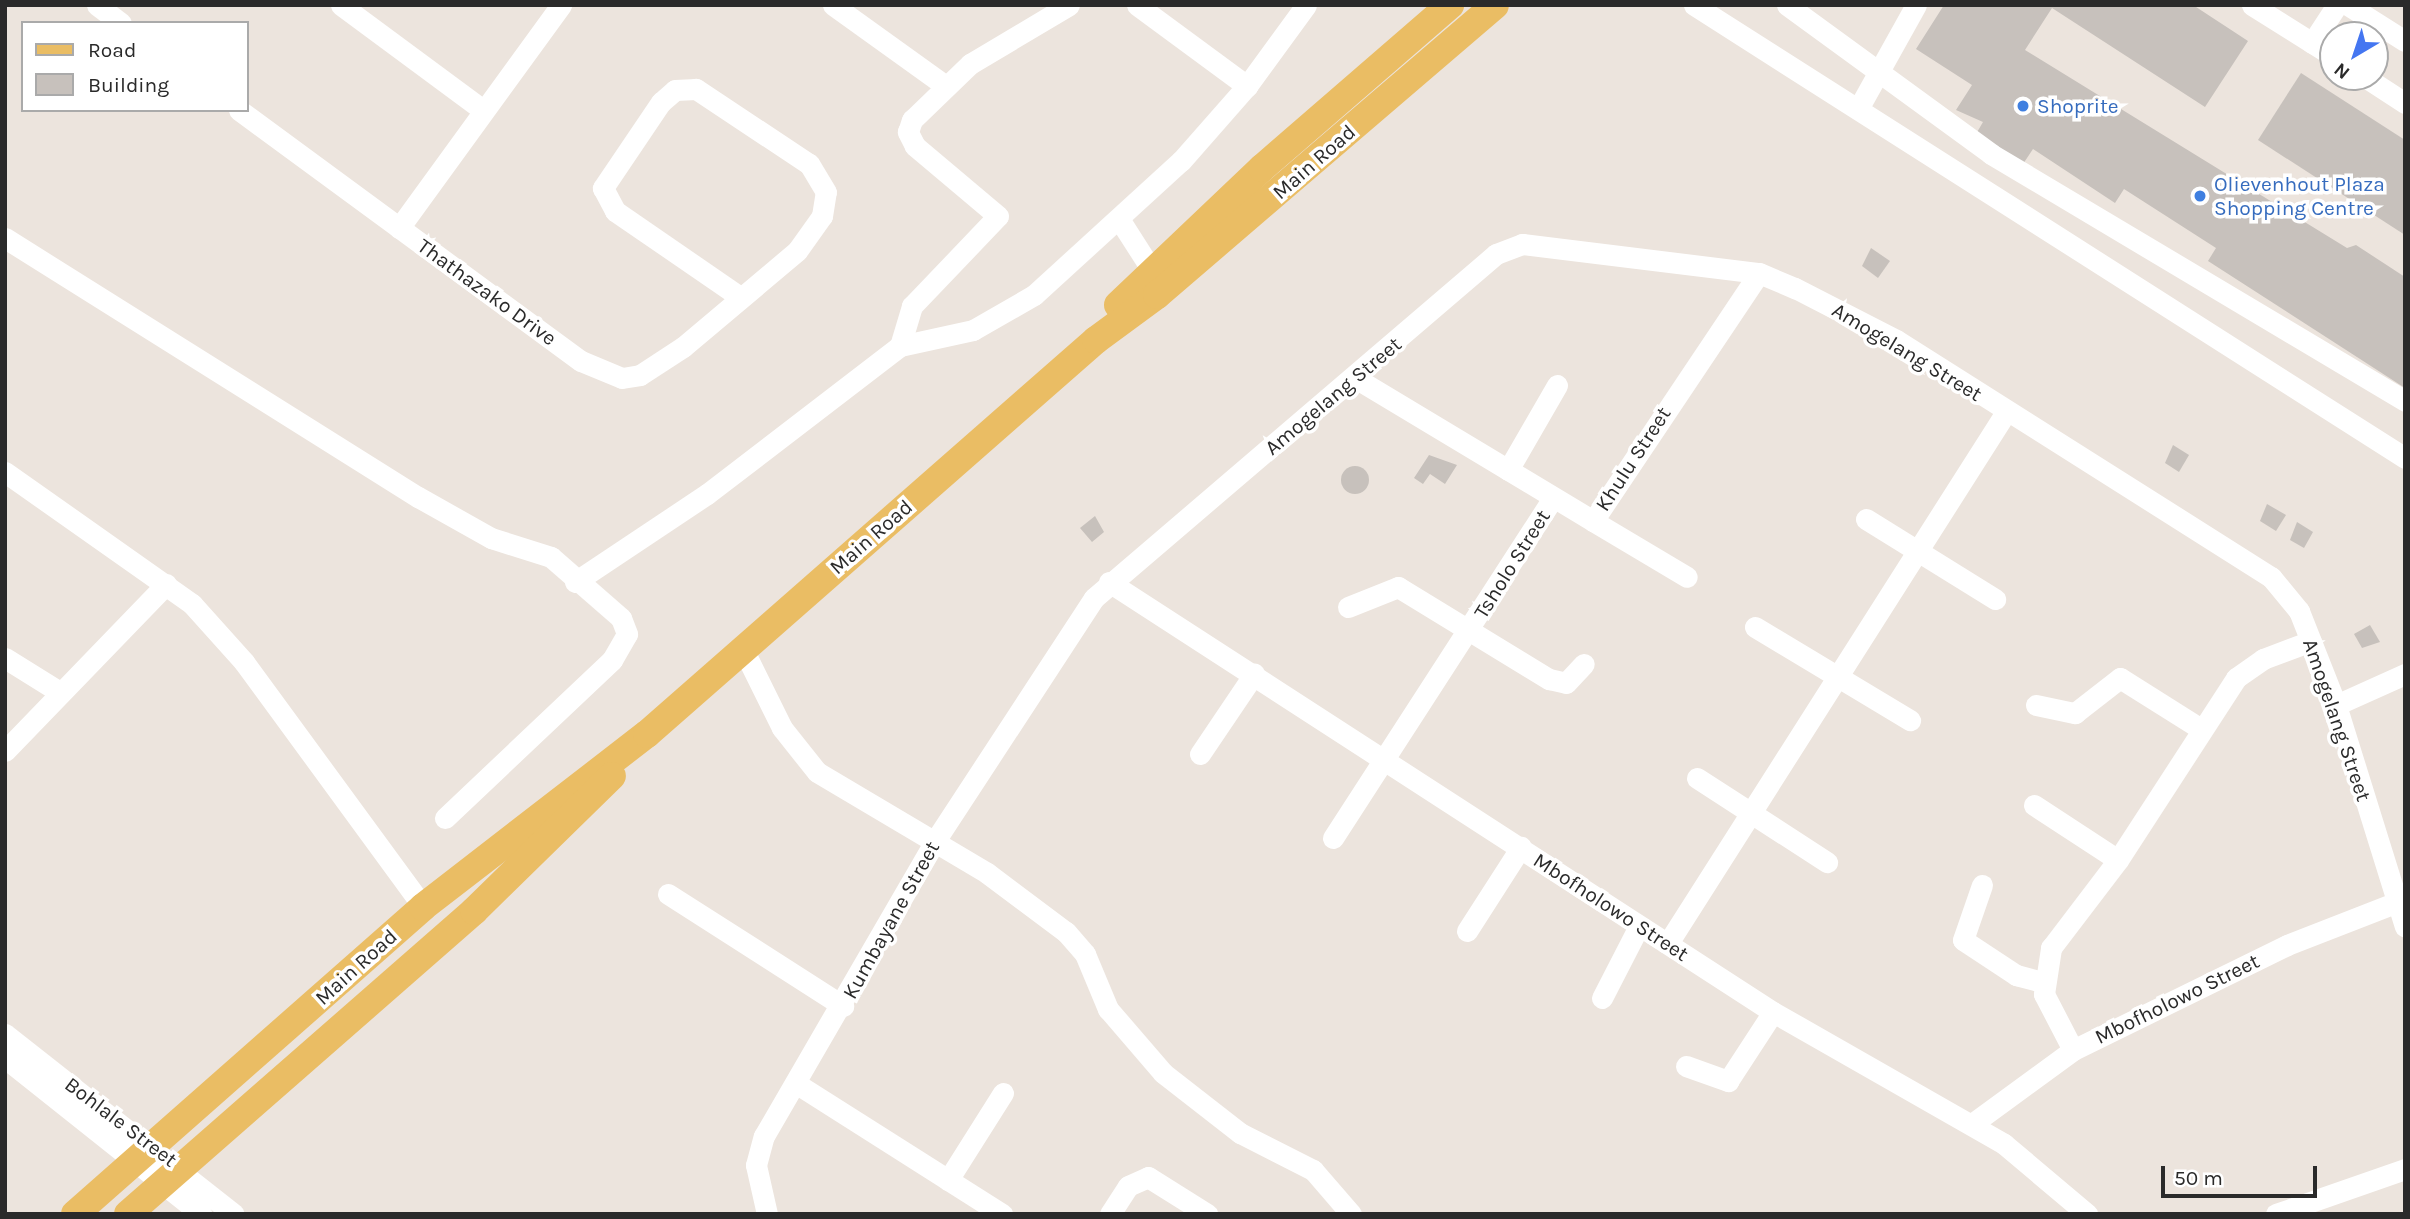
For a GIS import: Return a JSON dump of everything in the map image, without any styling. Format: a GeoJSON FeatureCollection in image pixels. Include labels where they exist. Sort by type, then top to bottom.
{"type":"FeatureCollection","features":[{"type":"Feature","properties":{"kind":"main road","name":"Main Road"},"geometry":{"type":"LineString","coordinates":[[1096,340],[1120,303],[1450,5]]}},
{"type":"Feature","properties":{"kind":"main road","name":"Main Road"},"geometry":{"type":"LineString","coordinates":[[75,1214],[423,908],[647,734],[1096,340],[1168,286],[1495,5]]}},
{"type":"Feature","properties":{"kind":"main road","name":"Main Road"},"geometry":{"type":"LineString","coordinates":[[128,1214],[474,911],[647,734]]}},
{"type":"Feature","properties":{"kind":"street"},"geometry":{"type":"LineString","coordinates":[[97,5],[118,21]]}},
{"type":"Feature","properties":{"kind":"street"},"geometry":{"type":"LineString","coordinates":[[341,5],[483,110]]}},
{"type":"Feature","properties":{"kind":"street"},"geometry":{"type":"LineString","coordinates":[[400,228],[483,110],[562,5]]}},
{"type":"Feature","properties":{"kind":"street"},"geometry":{"type":"LineString","coordinates":[[833,5],[943,84]]}},
{"type":"Feature","properties":{"kind":"street"},"geometry":{"type":"LineString","coordinates":[[901,345],[912,306],[999,216],[915,146],[908,132],[943,84],[1069,5]]}},
{"type":"Feature","properties":{"kind":"street"},"geometry":{"type":"LineString","coordinates":[[1137,5],[1247,86]]}},
{"type":"Feature","properties":{"kind":"street"},"geometry":{"type":"LineString","coordinates":[[575,582],[707,494],[901,345],[972,330],[1006,315],[1121,222],[1247,86],[1306,5]]}},
{"type":"Feature","properties":{"kind":"street"},"geometry":{"type":"LineString","coordinates":[[1694,5],[2405,458]]}},
{"type":"Feature","properties":{"kind":"street"},"geometry":{"type":"LineString","coordinates":[[1787,5],[1991,154],[2405,401]]}},
{"type":"Feature","properties":{"kind":"street"},"geometry":{"type":"LineString","coordinates":[[1858,110],[1916,5]]}},
{"type":"Feature","properties":{"kind":"street"},"geometry":{"type":"LineString","coordinates":[[2252,5],[2319,48]]}},
{"type":"Feature","properties":{"kind":"street"},"geometry":{"type":"LineString","coordinates":[[2312,43],[2337,5]]}},
{"type":"Feature","properties":{"kind":"street"},"geometry":{"type":"LineString","coordinates":[[2348,5],[2405,41]]}},
{"type":"Feature","properties":{"kind":"street","name":"Thathazako Drive"},"geometry":{"type":"LineString","coordinates":[[242,112],[606,376],[640,374],[662,363],[740,297],[812,234],[826,192],[820,176],[789,147],[716,100],[683,87],[661,102],[603,188],[615,211],[740,297]]}},
{"type":"Feature","properties":{"kind":"street"},"geometry":{"type":"LineString","coordinates":[[2387,91],[2405,103]]}},
{"type":"Feature","properties":{"kind":"street"},"geometry":{"type":"LineString","coordinates":[[1121,222],[1153,272]]}},
{"type":"Feature","properties":{"kind":"street"},"geometry":{"type":"LineString","coordinates":[[5,238],[319,440],[491,538],[551,557],[575,582],[621,618],[627,634],[612,660],[550,723],[445,818]]}},
{"type":"Feature","properties":{"kind":"street","name":"Amogelang Street"},"geometry":{"type":"LineString","coordinates":[[1067,640],[1109,582],[1357,379],[1509,246],[1759,274],[1896,340],[2272,578],[2287,592],[2311,641],[2336,705],[2401,900],[2405,926]]}},
{"type":"Feature","properties":{"kind":"street","name":"Khulu Street"},"geometry":{"type":"LineString","coordinates":[[1357,379],[1593,521],[1759,274]]}},
{"type":"Feature","properties":{"kind":"street"},"geometry":{"type":"LineString","coordinates":[[1508,470],[1557,384]]}},
{"type":"Feature","properties":{"kind":"street"},"geometry":{"type":"LineString","coordinates":[[1668,943],[1840,680],[2006,412]]}},
{"type":"Feature","properties":{"kind":"street"},"geometry":{"type":"LineString","coordinates":[[5,472],[166,584],[244,662],[423,908]]}},
{"type":"Feature","properties":{"kind":"street","name":"Tsholo Street"},"geometry":{"type":"LineString","coordinates":[[1386,759],[1471,631],[1553,498]]}},
{"type":"Feature","properties":{"kind":"street"},"geometry":{"type":"LineString","coordinates":[[1866,519],[1995,599]]}},
{"type":"Feature","properties":{"kind":"street"},"geometry":{"type":"LineString","coordinates":[[1593,521],[1687,577]]}},
{"type":"Feature","properties":{"kind":"street","name":"Mbofholowo Street"},"geometry":{"type":"LineString","coordinates":[[1109,582],[1773,1012],[1972,1124],[2033,1164],[2087,1214]]}},
{"type":"Feature","properties":{"kind":"street"},"geometry":{"type":"LineString","coordinates":[[5,751],[58,691],[166,584]]}},
{"type":"Feature","properties":{"kind":"street","name":"Tsholo Street"},"geometry":{"type":"LineString","coordinates":[[1348,607],[1398,587],[1560,683],[1584,664]]}},
{"type":"Feature","properties":{"kind":"street"},"geometry":{"type":"LineString","coordinates":[[1755,627],[1910,720]]}},
{"type":"Feature","properties":{"kind":"street","name":"Kumbayane Street"},"geometry":{"type":"LineString","coordinates":[[767,1214],[758,1152],[935,841],[1067,640]]}},
{"type":"Feature","properties":{"kind":"street"},"geometry":{"type":"LineString","coordinates":[[2073,1050],[2042,982],[2051,948],[2118,860],[2201,729],[2247,668],[2311,641]]}},
{"type":"Feature","properties":{"kind":"street"},"geometry":{"type":"LineString","coordinates":[[743,649],[782,728],[817,772],[935,841],[1066,932],[1086,954],[1108,1009],[1171,1080],[1240,1133],[1312,1170],[1351,1214]]}},
{"type":"Feature","properties":{"kind":"street"},"geometry":{"type":"LineString","coordinates":[[5,658],[58,691]]}},
{"type":"Feature","properties":{"kind":"street"},"geometry":{"type":"LineString","coordinates":[[1200,754],[1254,674]]}},
{"type":"Feature","properties":{"kind":"street"},"geometry":{"type":"LineString","coordinates":[[2336,705],[2405,674]]}},
{"type":"Feature","properties":{"kind":"street"},"geometry":{"type":"LineString","coordinates":[[2036,705],[2075,713],[2120,678],[2201,729]]}},
{"type":"Feature","properties":{"kind":"street"},"geometry":{"type":"LineString","coordinates":[[1333,838],[1386,759]]}},
{"type":"Feature","properties":{"kind":"street"},"geometry":{"type":"LineString","coordinates":[[1697,778],[1827,862]]}},
{"type":"Feature","properties":{"kind":"street"},"geometry":{"type":"LineString","coordinates":[[2034,805],[2118,860]]}},
{"type":"Feature","properties":{"kind":"street","name":"Mbofholowo Street"},"geometry":{"type":"LineString","coordinates":[[1467,931],[1521,847]]}},
{"type":"Feature","properties":{"kind":"street"},"geometry":{"type":"LineString","coordinates":[[1982,885],[1963,940],[2023,979],[2042,982]]}},
{"type":"Feature","properties":{"kind":"street"},"geometry":{"type":"LineString","coordinates":[[668,894],[843,1006]]}},
{"type":"Feature","properties":{"kind":"street","name":"Mbofholowo Street"},"geometry":{"type":"LineString","coordinates":[[1972,1124],[2073,1050],[2287,945],[2401,900]]}},
{"type":"Feature","properties":{"kind":"street"},"geometry":{"type":"LineString","coordinates":[[1602,998],[1639,926]]}},
{"type":"Feature","properties":{"kind":"street"},"geometry":{"type":"LineString","coordinates":[[1686,1066],[1728,1081],[1773,1012]]}},
{"type":"Feature","properties":{"kind":"street","name":"Bohlale Street"},"geometry":{"type":"LineString","coordinates":[[5,1034],[171,1175],[234,1214]]}},
{"type":"Feature","properties":{"kind":"street","name":"Bohlale Street"},"geometry":{"type":"LineString","coordinates":[[5,1058],[143,1152]]}},
{"type":"Feature","properties":{"kind":"street"},"geometry":{"type":"LineString","coordinates":[[797,1084],[1002,1214]]}},
{"type":"Feature","properties":{"kind":"street"},"geometry":{"type":"LineString","coordinates":[[948,1180],[1003,1093]]}},
{"type":"Feature","properties":{"kind":"street"},"geometry":{"type":"LineString","coordinates":[[2276,1214],[2405,1170]]}},
{"type":"Feature","properties":{"kind":"street","name":"Bohlale Street"},"geometry":{"type":"LineString","coordinates":[[171,1175],[201,1214]]}},
{"type":"Feature","properties":{"kind":"street"},"geometry":{"type":"LineString","coordinates":[[1110,1214],[1128,1186],[1148,1177],[1208,1214]]}},
{"type":"Feature","properties":{"kind":"building","name":"Olievenhout Plaza Shopping Centre"},"geometry":{"type":"Polygon","coordinates":[[[1944,5],[2193,5],[2248,41],[2205,107],[2052,8],[2025,50],[2347,248],[2356,245],[2405,277],[2405,388],[2208,261],[2216,248],[2124,189],[2115,203],[2033,149],[2023,164],[1976,134],[1983,122],[1956,110],[1972,85],[1916,49],[1944,5]]]}},
{"type":"Feature","properties":{"kind":"building","name":"Olievenhout Plaza Shopping Centre"},"geometry":{"type":"Polygon","coordinates":[[[2301,73],[2319,85],[2319,91],[2329,91],[2405,140],[2405,235],[2258,140],[2301,73]]]}},
{"type":"Feature","properties":{"kind":"building"},"geometry":{"type":"Polygon","coordinates":[[[1871,248],[1890,261],[1878,278],[1862,266],[1871,248]]]}},
{"type":"Feature","properties":{"kind":"building"},"geometry":{"type":"Polygon","coordinates":[[[2173,445],[2189,455],[2179,472],[2165,463],[2173,445]]]}},
{"type":"Feature","properties":{"kind":"building"},"geometry":{"type":"Polygon","coordinates":[[[1429,455],[1457,465],[1445,484],[1430,474],[1423,484],[1414,478],[1429,455]]]}},
{"type":"Feature","properties":{"kind":"building"},"geometry":{"type":"Polygon","coordinates":[[[1355,466],[1365,470],[1369,480],[1365,490],[1355,494],[1345,490],[1341,480],[1345,470],[1355,466]]]}},
{"type":"Feature","properties":{"kind":"building"},"geometry":{"type":"Polygon","coordinates":[[[2267,504],[2286,515],[2276,531],[2260,521],[2267,504]]]}},
{"type":"Feature","properties":{"kind":"building"},"geometry":{"type":"Polygon","coordinates":[[[1095,516],[1104,532],[1092,542],[1080,528],[1095,516]]]}},
{"type":"Feature","properties":{"kind":"building"},"geometry":{"type":"Polygon","coordinates":[[[2297,522],[2313,532],[2304,548],[2290,540],[2297,522]]]}},
{"type":"Feature","properties":{"kind":"building"},"geometry":{"type":"Polygon","coordinates":[[[2370,625],[2380,642],[2362,648],[2354,634],[2370,625]]]}},
{"type":"Feature","properties":{"kind":"place","name":"Shoprite"},"geometry":{"type":"Point","coordinates":[2023,106]}},
{"type":"Feature","properties":{"kind":"place","name":"Olievenhout Plaza Shopping Centre"},"geometry":{"type":"Point","coordinates":[2200,196]}}]}
